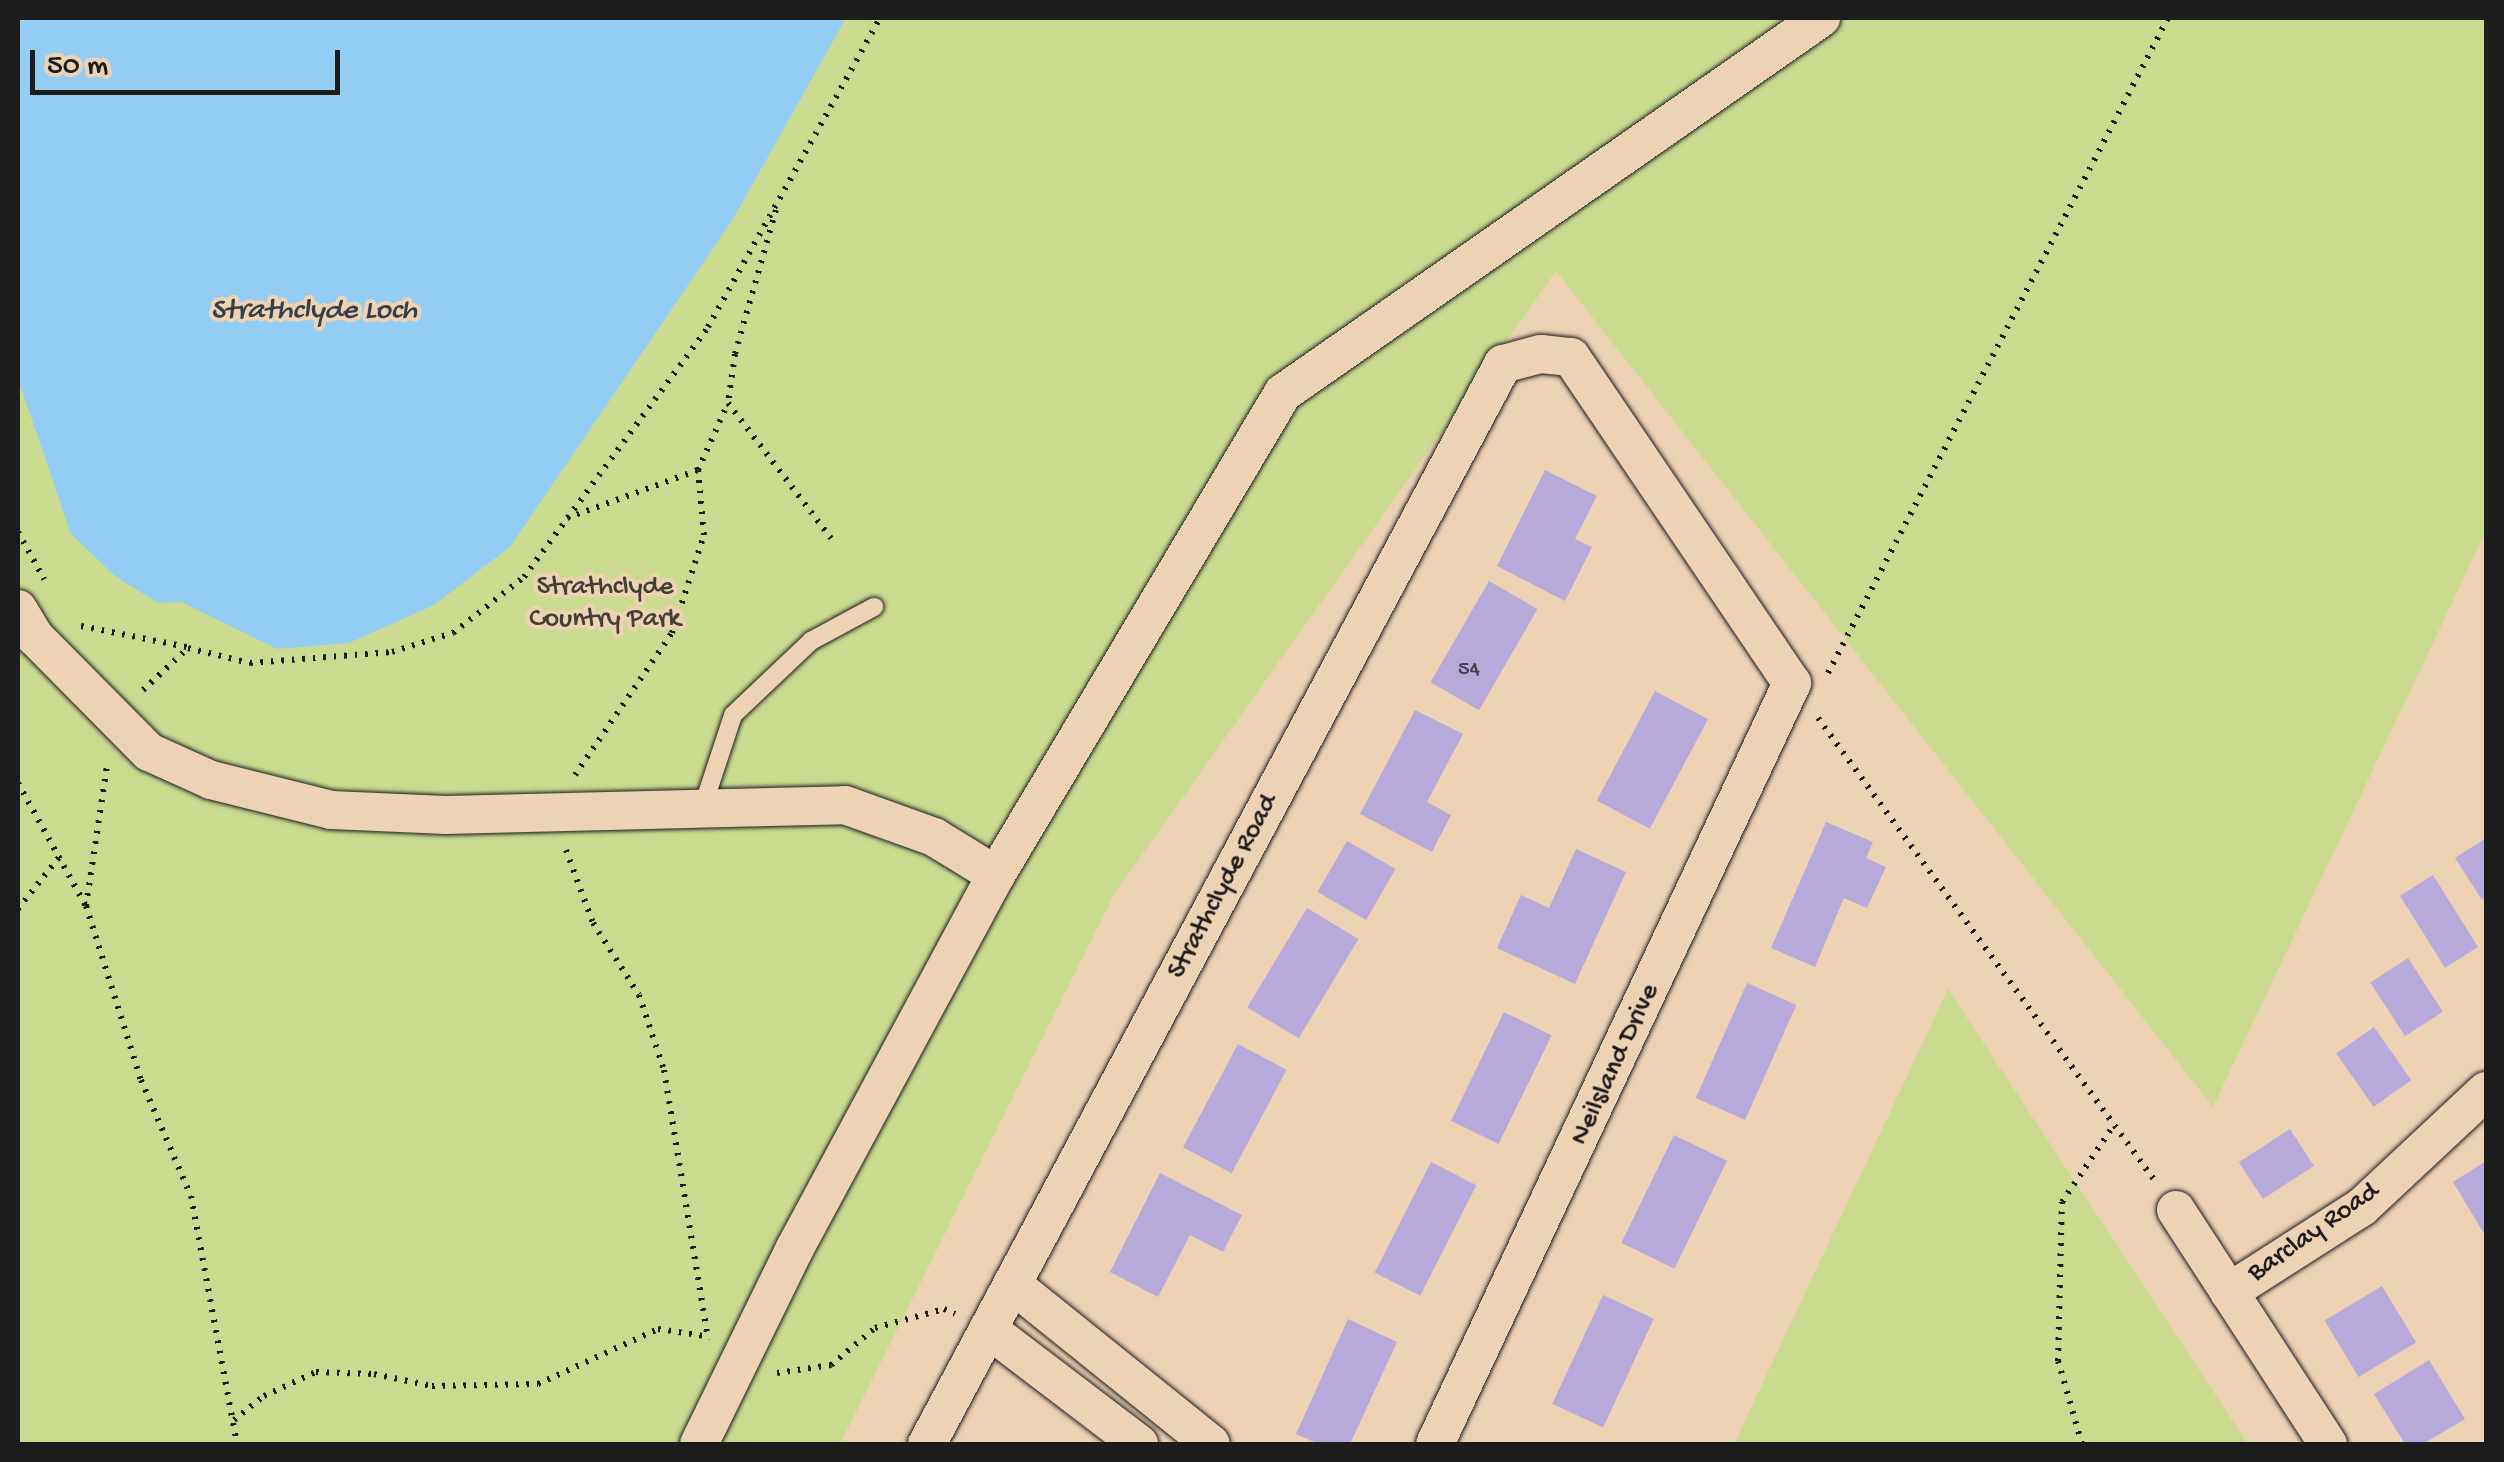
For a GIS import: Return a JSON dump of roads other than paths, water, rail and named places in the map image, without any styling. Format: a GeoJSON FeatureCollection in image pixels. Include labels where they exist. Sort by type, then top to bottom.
{"type":"FeatureCollection","features":[{"type":"Feature","properties":{"kind":"street"},"geometry":{"type":"LineString","coordinates":[[699,1444],[996,875],[1283,392],[1821,18]]}},
{"type":"Feature","properties":{"kind":"street","name":"Strathclyde Road"},"geometry":{"type":"LineString","coordinates":[[927,1444],[1504,364],[1541,354],[1570,357],[1801,695]]}},
{"type":"Feature","properties":{"kind":"street"},"geometry":{"type":"LineString","coordinates":[[18,609],[36,637],[148,752],[211,780],[331,810],[561,812],[845,805],[934,836],[996,875]]}},
{"type":"Feature","properties":{"kind":"street","name":"Neilsland Drive"},"geometry":{"type":"LineString","coordinates":[[1435,1444],[1801,695]]}},
{"type":"Feature","properties":{"kind":"street","name":"Barclay Road"},"geometry":{"type":"LineString","coordinates":[[2229,1292],[2362,1207],[2486,1091]]}},
{"type":"Feature","properties":{"kind":"street"},"geometry":{"type":"LineString","coordinates":[[2176,1210],[2328,1444]]}},
{"type":"Feature","properties":{"kind":"street"},"geometry":{"type":"LineString","coordinates":[[1012,1284],[1211,1444]]}},
{"type":"Feature","properties":{"kind":"street"},"geometry":{"type":"LineString","coordinates":[[988,1329],[1140,1444]]}},
{"type":"Feature","properties":{"kind":"lane"},"geometry":{"type":"LineString","coordinates":[[702,810],[732,715],[810,641],[874,607]]}},
{"type":"Feature","properties":{"kind":"water","name":"Strathclyde Loch"},"geometry":{"type":"Polygon","coordinates":[[[18,18],[846,18],[733,219],[510,547],[434,605],[349,643],[277,649],[181,602],[158,603],[115,576],[71,534],[18,379],[18,18]]]}},
{"type":"Feature","properties":{"kind":"park label","name":"Strathclyde Country Park"},"geometry":{"type":"Point","coordinates":[605,604]}}]}
